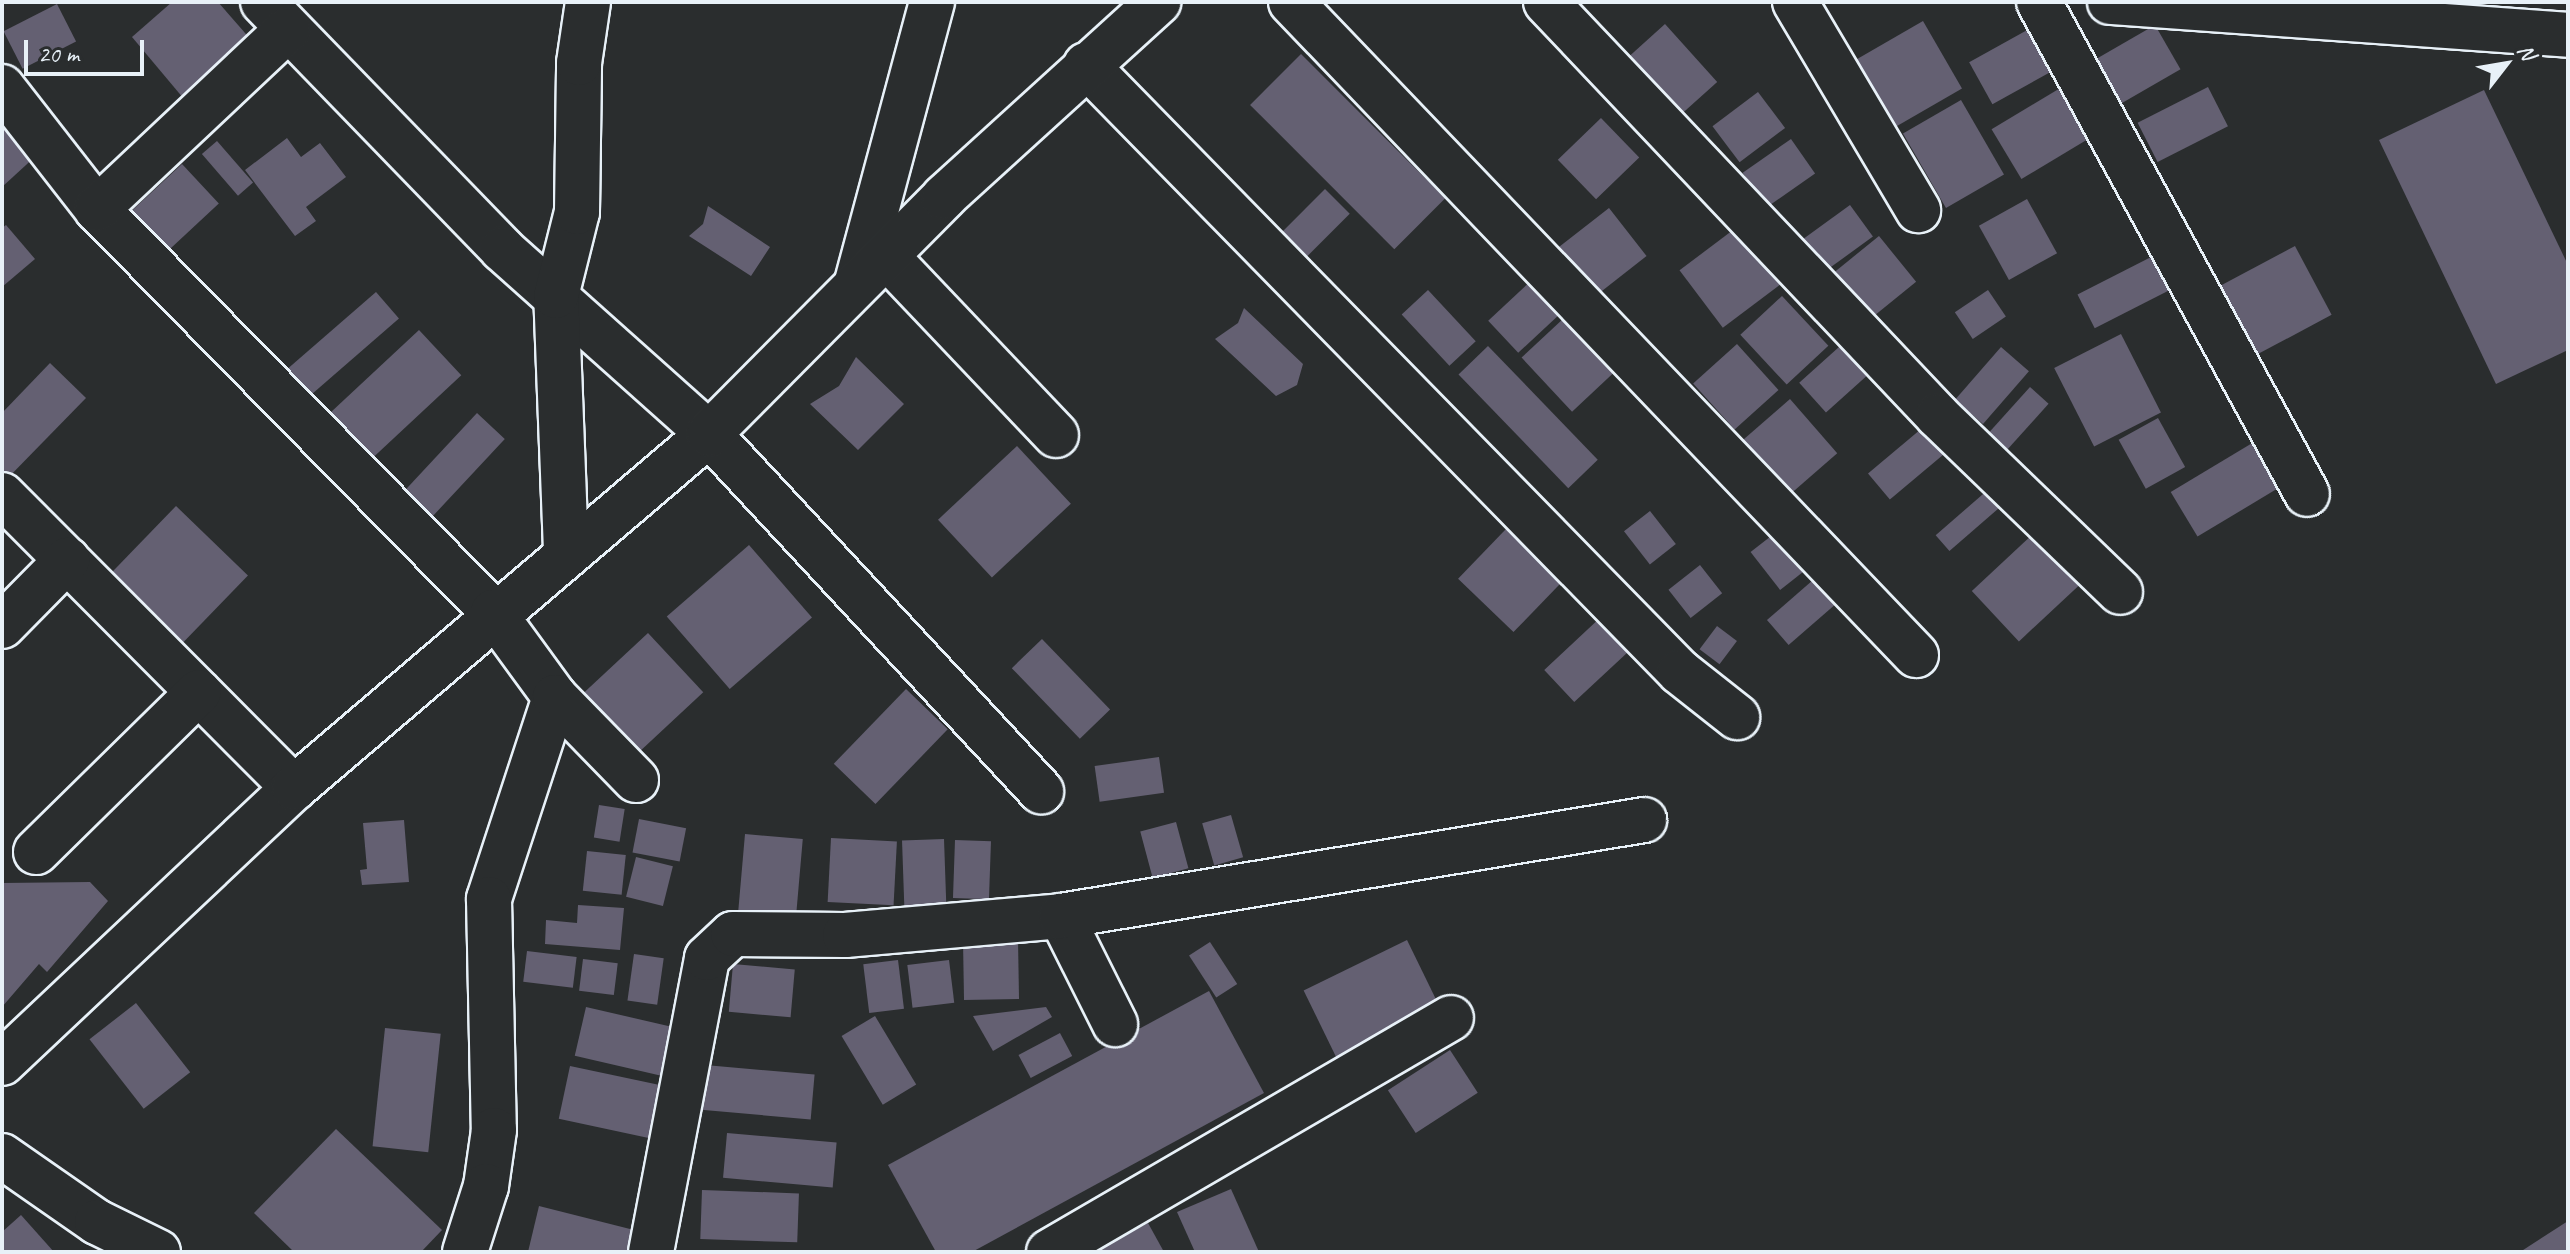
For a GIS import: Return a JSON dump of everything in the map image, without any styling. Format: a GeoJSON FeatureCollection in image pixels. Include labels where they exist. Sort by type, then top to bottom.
{"type":"FeatureCollection","features":[{"type":"Feature","properties":{"kind":"street"},"geometry":{"type":"LineString","coordinates":[[566,551],[556,296],[577,212],[579,63],[588,2]]}},
{"type":"Feature","properties":{"kind":"street"},"geometry":{"type":"LineString","coordinates":[[851,297],[873,237],[932,2]]}},
{"type":"Feature","properties":{"kind":"street"},"geometry":{"type":"LineString","coordinates":[[2,1063],[294,788],[493,612],[709,434],[1086,65],[1158,2]]}},
{"type":"Feature","properties":{"kind":"street"},"geometry":{"type":"LineString","coordinates":[[1291,2],[1916,655]]}},
{"type":"Feature","properties":{"kind":"street"},"geometry":{"type":"LineString","coordinates":[[1546,2],[1938,416],[2120,592]]}},
{"type":"Feature","properties":{"kind":"street"},"geometry":{"type":"LineString","coordinates":[[1795,2],[1918,210]]}},
{"type":"Feature","properties":{"kind":"street"},"geometry":{"type":"LineString","coordinates":[[2039,2],[2307,494]]}},
{"type":"Feature","properties":{"kind":"street"},"geometry":{"type":"LineString","coordinates":[[2110,2],[2479,16],[2568,35]]}},
{"type":"Feature","properties":{"kind":"street"},"geometry":{"type":"LineString","coordinates":[[97,209],[275,16],[502,249],[709,434],[1041,791]]}},
{"type":"Feature","properties":{"kind":"street"},"geometry":{"type":"LineString","coordinates":[[1086,65],[1680,672],[1737,717]]}},
{"type":"Feature","properties":{"kind":"street"},"geometry":{"type":"LineString","coordinates":[[2,87],[97,209],[493,612],[555,697],[636,780]]}},
{"type":"Feature","properties":{"kind":"street"},"geometry":{"type":"LineString","coordinates":[[888,258],[1056,435]]}},
{"type":"Feature","properties":{"kind":"street"},"geometry":{"type":"LineString","coordinates":[[2,495],[294,788]]}},
{"type":"Feature","properties":{"kind":"street"},"geometry":{"type":"LineString","coordinates":[[2,626],[67,560]]}},
{"type":"Feature","properties":{"kind":"street"},"geometry":{"type":"LineString","coordinates":[[36,852],[199,692]]}},
{"type":"Feature","properties":{"kind":"street"},"geometry":{"type":"LineString","coordinates":[[465,1252],[486,1186],[494,1130],[489,899],[555,697]]}},
{"type":"Feature","properties":{"kind":"street"},"geometry":{"type":"LineString","coordinates":[[651,1252],[707,958],[718,943],[744,933],[845,935],[1061,916],[1644,820]]}},
{"type":"Feature","properties":{"kind":"street"},"geometry":{"type":"LineString","coordinates":[[1061,916],[1115,1024]]}},
{"type":"Feature","properties":{"kind":"street"},"geometry":{"type":"LineString","coordinates":[[1049,1252],[1451,1018]]}},
{"type":"Feature","properties":{"kind":"street"},"geometry":{"type":"LineString","coordinates":[[2,1156],[97,1222],[158,1252]]}},
{"type":"Feature","properties":{"kind":"building"},"geometry":{"type":"Polygon","coordinates":[[[172,2],[218,2],[252,41],[184,99],[132,37],[172,2]]]}},
{"type":"Feature","properties":{"kind":"building"},"geometry":{"type":"Polygon","coordinates":[[[57,4],[76,41],[23,69],[4,31],[57,4]]]}},
{"type":"Feature","properties":{"kind":"building"},"geometry":{"type":"Polygon","coordinates":[[[1923,21],[1962,89],[1886,133],[1847,65],[1923,21]]]}},
{"type":"Feature","properties":{"kind":"building"},"geometry":{"type":"Polygon","coordinates":[[[2040,23],[2063,65],[1992,104],[1969,62],[2040,23]]]}},
{"type":"Feature","properties":{"kind":"building"},"geometry":{"type":"Polygon","coordinates":[[[1665,24],[1717,82],[1673,122],[1620,64],[1665,24]]]}},
{"type":"Feature","properties":{"kind":"building"},"geometry":{"type":"Polygon","coordinates":[[[2155,25],[2180,69],[2116,107],[2090,62],[2155,25]]]}},
{"type":"Feature","properties":{"kind":"building"},"geometry":{"type":"Polygon","coordinates":[[[1301,54],[1445,198],[1394,249],[1250,105],[1301,54]]]}},
{"type":"Feature","properties":{"kind":"building"},"geometry":{"type":"Polygon","coordinates":[[[2067,84],[2097,134],[2021,179],[1992,129],[2067,84]]]}},
{"type":"Feature","properties":{"kind":"building"},"geometry":{"type":"Polygon","coordinates":[[[2208,87],[2228,126],[2158,162],[2138,123],[2208,87]]]}},
{"type":"Feature","properties":{"kind":"building"},"geometry":{"type":"Polygon","coordinates":[[[2484,90],[2568,265],[2568,350],[2496,384],[2379,140],[2484,90]]]}},
{"type":"Feature","properties":{"kind":"building"},"geometry":{"type":"Polygon","coordinates":[[[1758,92],[1785,128],[1740,162],[1712,126],[1758,92]]]}},
{"type":"Feature","properties":{"kind":"building"},"geometry":{"type":"Polygon","coordinates":[[[1961,100],[2004,174],[1946,208],[1903,134],[1961,100]]]}},
{"type":"Feature","properties":{"kind":"building"},"geometry":{"type":"Polygon","coordinates":[[[2,113],[38,154],[2,187],[2,113]]]}},
{"type":"Feature","properties":{"kind":"building"},"geometry":{"type":"Polygon","coordinates":[[[1601,118],[1639,158],[1596,199],[1558,160],[1601,118]]]}},
{"type":"Feature","properties":{"kind":"building"},"geometry":{"type":"Polygon","coordinates":[[[287,138],[301,157],[320,143],[346,177],[306,207],[316,221],[295,236],[245,170],[287,138]]]}},
{"type":"Feature","properties":{"kind":"building"},"geometry":{"type":"Polygon","coordinates":[[[1791,139],[1815,173],[1767,207],[1743,173],[1791,139]]]}},
{"type":"Feature","properties":{"kind":"building"},"geometry":{"type":"Polygon","coordinates":[[[217,141],[253,183],[238,196],[202,154],[217,141]]]}},
{"type":"Feature","properties":{"kind":"building"},"geometry":{"type":"Polygon","coordinates":[[[182,164],[219,203],[163,255],[126,216],[182,164]]]}},
{"type":"Feature","properties":{"kind":"building"},"geometry":{"type":"Polygon","coordinates":[[[1325,189],[1350,214],[1299,265],[1274,240],[1325,189]]]}},
{"type":"Feature","properties":{"kind":"building"},"geometry":{"type":"Polygon","coordinates":[[[2027,199],[2057,253],[2009,280],[1979,226],[2027,199]]]}},
{"type":"Feature","properties":{"kind":"building"},"geometry":{"type":"Polygon","coordinates":[[[1850,205],[1873,237],[1822,274],[1799,242],[1850,205]]]}},
{"type":"Feature","properties":{"kind":"building"},"geometry":{"type":"Polygon","coordinates":[[[708,206],[770,247],[751,276],[689,236],[703,224],[708,206]]]}},
{"type":"Feature","properties":{"kind":"building"},"geometry":{"type":"Polygon","coordinates":[[[1609,208],[1647,256],[1591,299],[1554,251],[1609,208]]]}},
{"type":"Feature","properties":{"kind":"building"},"geometry":{"type":"Polygon","coordinates":[[[6,225],[35,259],[2,287],[2,228],[6,225]]]}},
{"type":"Feature","properties":{"kind":"building"},"geometry":{"type":"Polygon","coordinates":[[[1737,227],[1780,285],[1723,328],[1679,270],[1737,227]]]}},
{"type":"Feature","properties":{"kind":"building"},"geometry":{"type":"Polygon","coordinates":[[[1879,236],[1916,282],[1866,323],[1828,277],[1879,236]]]}},
{"type":"Feature","properties":{"kind":"building"},"geometry":{"type":"Polygon","coordinates":[[[2295,246],[2332,315],[2243,362],[2207,293],[2295,246]]]}},
{"type":"Feature","properties":{"kind":"building"},"geometry":{"type":"Polygon","coordinates":[[[2155,255],[2172,289],[2095,328],[2077,294],[2155,255]]]}},
{"type":"Feature","properties":{"kind":"building"},"geometry":{"type":"Polygon","coordinates":[[[1535,277],[1565,309],[1518,353],[1488,321],[1535,277]]]}},
{"type":"Feature","properties":{"kind":"building"},"geometry":{"type":"Polygon","coordinates":[[[1428,290],[1476,341],[1449,366],[1402,315],[1428,290]]]}},
{"type":"Feature","properties":{"kind":"building"},"geometry":{"type":"Polygon","coordinates":[[[1988,290],[2006,317],[1973,339],[1955,312],[1988,290]]]}},
{"type":"Feature","properties":{"kind":"building"},"geometry":{"type":"Polygon","coordinates":[[[376,292],[399,318],[309,396],[286,370],[376,292]]]}},
{"type":"Feature","properties":{"kind":"building"},"geometry":{"type":"Polygon","coordinates":[[[1782,296],[1828,346],[1787,385],[1740,335],[1782,296]]]}},
{"type":"Feature","properties":{"kind":"building"},"geometry":{"type":"Polygon","coordinates":[[[1244,308],[1303,364],[1297,385],[1276,396],[1215,339],[1238,323],[1244,308]]]}},
{"type":"Feature","properties":{"kind":"building"},"geometry":{"type":"Polygon","coordinates":[[[1564,318],[1614,372],[1572,412],[1522,358],[1564,318]]]}},
{"type":"Feature","properties":{"kind":"building"},"geometry":{"type":"Polygon","coordinates":[[[419,330],[461,375],[370,461],[328,415],[419,330]]]}},
{"type":"Feature","properties":{"kind":"building"},"geometry":{"type":"Polygon","coordinates":[[[2121,334],[2161,412],[2094,446],[2054,368],[2121,334]]]}},
{"type":"Feature","properties":{"kind":"building"},"geometry":{"type":"Polygon","coordinates":[[[1849,338],[1876,368],[1826,413],[1799,383],[1849,338]]]}},
{"type":"Feature","properties":{"kind":"building"},"geometry":{"type":"Polygon","coordinates":[[[1737,344],[1778,390],[1735,430],[1693,383],[1737,344]]]}},
{"type":"Feature","properties":{"kind":"building"},"geometry":{"type":"Polygon","coordinates":[[[1488,346],[1598,460],[1568,488],[1459,374],[1488,346]]]}},
{"type":"Feature","properties":{"kind":"building"},"geometry":{"type":"Polygon","coordinates":[[[2001,347],[2029,371],[1983,424],[1955,400],[2001,347]]]}},
{"type":"Feature","properties":{"kind":"building"},"geometry":{"type":"Polygon","coordinates":[[[856,357],[904,404],[858,450],[810,404],[839,386],[856,357]]]}},
{"type":"Feature","properties":{"kind":"building"},"geometry":{"type":"Polygon","coordinates":[[[50,363],[86,398],[2,484],[2,413],[50,363]]]}},
{"type":"Feature","properties":{"kind":"building"},"geometry":{"type":"Polygon","coordinates":[[[2030,387],[2049,404],[2002,456],[1983,439],[2030,387]]]}},
{"type":"Feature","properties":{"kind":"building"},"geometry":{"type":"Polygon","coordinates":[[[1790,399],[1837,453],[1790,494],[1743,440],[1790,399]]]}},
{"type":"Feature","properties":{"kind":"building"},"geometry":{"type":"Polygon","coordinates":[[[477,413],[505,439],[428,521],[401,495],[477,413]]]}},
{"type":"Feature","properties":{"kind":"building"},"geometry":{"type":"Polygon","coordinates":[[[2158,418],[2185,467],[2146,489],[2119,440],[2158,418]]]}},
{"type":"Feature","properties":{"kind":"building"},"geometry":{"type":"Polygon","coordinates":[[[1927,424],[1949,450],[1890,500],[1868,473],[1927,424]]]}},
{"type":"Feature","properties":{"kind":"building"},"geometry":{"type":"Polygon","coordinates":[[[2259,439],[2286,484],[2197,537],[2171,492],[2259,439]]]}},
{"type":"Feature","properties":{"kind":"building"},"geometry":{"type":"Polygon","coordinates":[[[1017,446],[1071,504],[992,577],[938,520],[1017,446]]]}},
{"type":"Feature","properties":{"kind":"building"},"geometry":{"type":"Polygon","coordinates":[[[1990,488],[2004,504],[1949,551],[1936,535],[1990,488]]]}},
{"type":"Feature","properties":{"kind":"building"},"geometry":{"type":"Polygon","coordinates":[[[176,506],[248,575],[183,643],[111,574],[176,506]]]}},
{"type":"Feature","properties":{"kind":"building"},"geometry":{"type":"Polygon","coordinates":[[[1650,511],[1676,544],[1650,564],[1624,531],[1650,511]]]}},
{"type":"Feature","properties":{"kind":"building"},"geometry":{"type":"Polygon","coordinates":[[[1506,529],[1561,582],[1513,632],[1458,579],[1506,529]]]}},
{"type":"Feature","properties":{"kind":"building"},"geometry":{"type":"Polygon","coordinates":[[[1775,533],[1805,571],[1780,590],[1751,552],[1775,533]]]}},
{"type":"Feature","properties":{"kind":"building"},"geometry":{"type":"Polygon","coordinates":[[[2034,533],[2081,583],[2019,641],[1972,591],[2034,533]]]}},
{"type":"Feature","properties":{"kind":"building"},"geometry":{"type":"Polygon","coordinates":[[[749,545],[812,617],[730,689],[667,617],[749,545]]]}},
{"type":"Feature","properties":{"kind":"building"},"geometry":{"type":"Polygon","coordinates":[[[1700,565],[1722,593],[1691,618],[1668,590],[1700,565]]]}},
{"type":"Feature","properties":{"kind":"building"},"geometry":{"type":"Polygon","coordinates":[[[1813,580],[1835,605],[1789,645],[1767,620],[1813,580]]]}},
{"type":"Feature","properties":{"kind":"building"},"geometry":{"type":"Polygon","coordinates":[[[1602,616],[1632,648],[1574,702],[1544,670],[1602,616]]]}},
{"type":"Feature","properties":{"kind":"building"},"geometry":{"type":"Polygon","coordinates":[[[1717,626],[1737,641],[1720,664],[1700,649],[1717,626]]]}},
{"type":"Feature","properties":{"kind":"building"},"geometry":{"type":"Polygon","coordinates":[[[648,633],[703,692],[637,754],[581,695],[648,633]]]}},
{"type":"Feature","properties":{"kind":"building"},"geometry":{"type":"Polygon","coordinates":[[[1042,639],[1110,709],[1080,739],[1012,668],[1042,639]]]}},
{"type":"Feature","properties":{"kind":"building"},"geometry":{"type":"Polygon","coordinates":[[[906,689],[948,729],[875,804],[834,764],[906,689]]]}},
{"type":"Feature","properties":{"kind":"building"},"geometry":{"type":"Polygon","coordinates":[[[1159,757],[1164,793],[1100,802],[1095,766],[1159,757]]]}},
{"type":"Feature","properties":{"kind":"building"},"geometry":{"type":"Polygon","coordinates":[[[599,805],[625,809],[620,842],[594,838],[599,805]]]}},
{"type":"Feature","properties":{"kind":"building"},"geometry":{"type":"Polygon","coordinates":[[[1231,815],[1243,857],[1214,866],[1202,823],[1231,815]]]}},
{"type":"Feature","properties":{"kind":"building"},"geometry":{"type":"Polygon","coordinates":[[[639,819],[686,828],[680,862],[633,852],[639,819]]]}},
{"type":"Feature","properties":{"kind":"building"},"geometry":{"type":"Polygon","coordinates":[[[404,820],[409,882],[362,885],[360,870],[367,869],[363,823],[404,820]]]}},
{"type":"Feature","properties":{"kind":"building"},"geometry":{"type":"Polygon","coordinates":[[[1176,822],[1188,868],[1153,878],[1140,832],[1176,822]]]}},
{"type":"Feature","properties":{"kind":"building"},"geometry":{"type":"Polygon","coordinates":[[[745,834],[803,839],[796,917],[738,912],[745,834]]]}},
{"type":"Feature","properties":{"kind":"building"},"geometry":{"type":"Polygon","coordinates":[[[831,838],[897,841],[894,905],[828,902],[831,838]]]}},
{"type":"Feature","properties":{"kind":"building"},"geometry":{"type":"Polygon","coordinates":[[[944,839],[947,911],[905,912],[902,840],[944,839]]]}},
{"type":"Feature","properties":{"kind":"building"},"geometry":{"type":"Polygon","coordinates":[[[955,840],[991,841],[989,899],[953,898],[955,840]]]}},
{"type":"Feature","properties":{"kind":"building"},"geometry":{"type":"Polygon","coordinates":[[[587,851],[626,855],[622,895],[583,891],[587,851]]]}},
{"type":"Feature","properties":{"kind":"building"},"geometry":{"type":"Polygon","coordinates":[[[636,857],[673,866],[663,906],[626,897],[636,857]]]}},
{"type":"Feature","properties":{"kind":"building"},"geometry":{"type":"Polygon","coordinates":[[[90,882],[108,901],[47,972],[39,964],[2,1007],[2,883],[90,882]]]}},
{"type":"Feature","properties":{"kind":"building"},"geometry":{"type":"Polygon","coordinates":[[[578,905],[624,908],[620,950],[545,944],[546,920],[577,923],[578,905]]]}},
{"type":"Feature","properties":{"kind":"building"},"geometry":{"type":"Polygon","coordinates":[[[1018,940],[1019,999],[964,1000],[963,941],[1018,940]]]}},
{"type":"Feature","properties":{"kind":"building"},"geometry":{"type":"Polygon","coordinates":[[[1407,940],[1440,1008],[1337,1059],[1304,990],[1407,940]]]}},
{"type":"Feature","properties":{"kind":"building"},"geometry":{"type":"Polygon","coordinates":[[[1210,942],[1237,984],[1216,998],[1189,956],[1210,942]]]}},
{"type":"Feature","properties":{"kind":"building"},"geometry":{"type":"Polygon","coordinates":[[[527,951],[577,957],[573,988],[523,982],[527,951]]]}},
{"type":"Feature","properties":{"kind":"building"},"geometry":{"type":"Polygon","coordinates":[[[634,954],[664,958],[657,1005],[627,1001],[634,954]]]}},
{"type":"Feature","properties":{"kind":"building"},"geometry":{"type":"Polygon","coordinates":[[[583,959],[618,963],[614,995],[579,991],[583,959]]]}},
{"type":"Feature","properties":{"kind":"building"},"geometry":{"type":"Polygon","coordinates":[[[898,960],[904,1009],[869,1013],[863,964],[898,960]]]}},
{"type":"Feature","properties":{"kind":"building"},"geometry":{"type":"Polygon","coordinates":[[[949,960],[954,1003],[913,1008],[907,965],[949,960]]]}},
{"type":"Feature","properties":{"kind":"building"},"geometry":{"type":"Polygon","coordinates":[[[733,964],[795,969],[791,1017],[729,1012],[733,964]]]}},
{"type":"Feature","properties":{"kind":"building"},"geometry":{"type":"Polygon","coordinates":[[[1209,991],[1264,1093],[972,1252],[936,1252],[888,1165],[1209,991]]]}},
{"type":"Feature","properties":{"kind":"building"},"geometry":{"type":"Polygon","coordinates":[[[136,1003],[190,1072],[144,1109],[90,1039],[136,1003]]]}},
{"type":"Feature","properties":{"kind":"building"},"geometry":{"type":"Polygon","coordinates":[[[586,1007],[684,1030],[673,1078],[575,1056],[586,1007]]]}},
{"type":"Feature","properties":{"kind":"building"},"geometry":{"type":"Polygon","coordinates":[[[1046,1007],[1052,1017],[993,1051],[973,1016],[1046,1007]]]}},
{"type":"Feature","properties":{"kind":"building"},"geometry":{"type":"Polygon","coordinates":[[[875,1016],[916,1085],[883,1105],[842,1036],[875,1016]]]}},
{"type":"Feature","properties":{"kind":"building"},"geometry":{"type":"Polygon","coordinates":[[[385,1028],[441,1034],[428,1152],[373,1146],[385,1028]]]}},
{"type":"Feature","properties":{"kind":"building"},"geometry":{"type":"Polygon","coordinates":[[[1060,1033],[1072,1056],[1031,1078],[1019,1055],[1060,1033]]]}},
{"type":"Feature","properties":{"kind":"building"},"geometry":{"type":"Polygon","coordinates":[[[1450,1050],[1478,1093],[1416,1133],[1388,1090],[1450,1050]]]}},
{"type":"Feature","properties":{"kind":"building"},"geometry":{"type":"Polygon","coordinates":[[[705,1065],[815,1075],[811,1119],[701,1110],[705,1065]]]}},
{"type":"Feature","properties":{"kind":"building"},"geometry":{"type":"Polygon","coordinates":[[[570,1066],[667,1087],[656,1139],[559,1119],[570,1066]]]}},
{"type":"Feature","properties":{"kind":"building"},"geometry":{"type":"Polygon","coordinates":[[[336,1129],[442,1230],[421,1252],[294,1252],[254,1213],[336,1129]]]}},
{"type":"Feature","properties":{"kind":"building"},"geometry":{"type":"Polygon","coordinates":[[[727,1133],[837,1143],[833,1187],[723,1178],[727,1133]]]}},
{"type":"Feature","properties":{"kind":"building"},"geometry":{"type":"Polygon","coordinates":[[[1231,1189],[1259,1252],[1195,1252],[1177,1212],[1231,1189]]]}},
{"type":"Feature","properties":{"kind":"building"},"geometry":{"type":"Polygon","coordinates":[[[702,1190],[799,1193],[797,1242],[700,1239],[702,1190]]]}},
{"type":"Feature","properties":{"kind":"building"},"geometry":{"type":"Polygon","coordinates":[[[539,1206],[634,1230],[628,1252],[528,1252],[539,1206]]]}},
{"type":"Feature","properties":{"kind":"building"},"geometry":{"type":"Polygon","coordinates":[[[21,1215],[54,1252],[2,1252],[2,1232],[21,1215]]]}},
{"type":"Feature","properties":{"kind":"building"},"geometry":{"type":"Polygon","coordinates":[[[2568,1221],[2568,1252],[2520,1252],[2568,1221]]]}},
{"type":"Feature","properties":{"kind":"building"},"geometry":{"type":"Polygon","coordinates":[[[1148,1223],[1164,1252],[1095,1252],[1148,1223]]]}}]}
